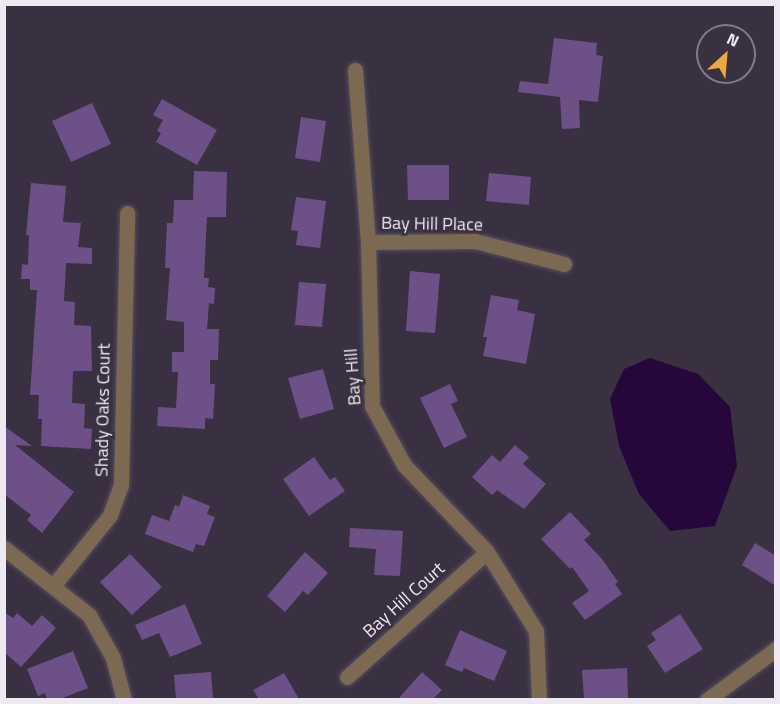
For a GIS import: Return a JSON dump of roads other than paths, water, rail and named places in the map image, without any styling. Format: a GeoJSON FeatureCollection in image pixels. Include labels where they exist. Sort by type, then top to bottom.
{"type":"FeatureCollection","features":[{"type":"Feature","properties":{"kind":"street","name":"Bay Hill"},"geometry":{"type":"LineString","coordinates":[[355,70],[368,242],[372,406],[404,465],[488,552],[536,631],[539,699]]}},
{"type":"Feature","properties":{"kind":"street","name":"Shady Oaks Court"},"geometry":{"type":"LineString","coordinates":[[53,586],[110,515],[121,485],[127,213]]}},
{"type":"Feature","properties":{"kind":"street","name":"Bay Hill Place"},"geometry":{"type":"LineString","coordinates":[[368,242],[475,241],[564,264]]}},
{"type":"Feature","properties":{"kind":"street"},"geometry":{"type":"LineString","coordinates":[[4,548],[89,615],[113,658],[124,699]]}},
{"type":"Feature","properties":{"kind":"street","name":"Bay Hill Court"},"geometry":{"type":"LineString","coordinates":[[347,677],[488,552]]}},
{"type":"Feature","properties":{"kind":"street"},"geometry":{"type":"LineString","coordinates":[[707,699],[776,649]]}}]}
